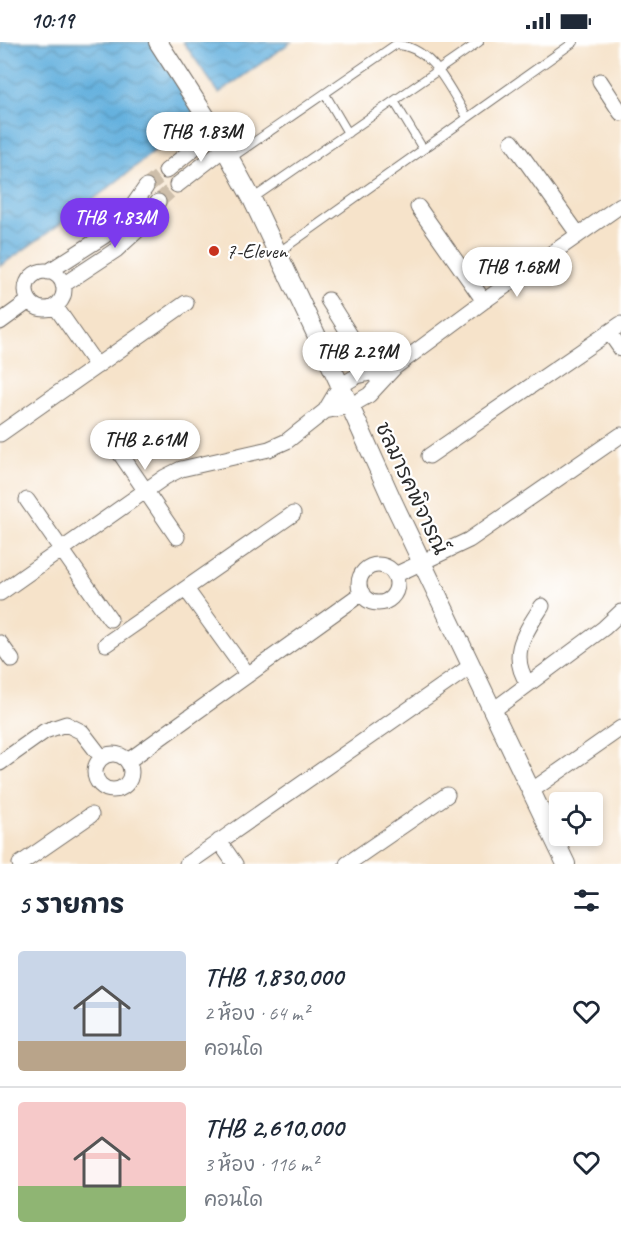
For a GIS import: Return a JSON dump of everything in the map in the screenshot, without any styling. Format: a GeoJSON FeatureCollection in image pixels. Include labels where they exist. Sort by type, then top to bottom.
{"type":"FeatureCollection","features":[{"type":"Feature","properties":{"kind":"street","name":"ชลมารคพิจารณ์"},"geometry":{"type":"LineString","coordinates":[[158,42],[216,130],[252,199],[566,864]]}},
{"type":"Feature","properties":{"kind":"street"},"geometry":{"type":"LineString","coordinates":[[600,81],[621,113]]}},
{"type":"Feature","properties":{"kind":"street"},"geometry":{"type":"LineString","coordinates":[[166,171],[216,130]]}},
{"type":"Feature","properties":{"kind":"street"},"geometry":{"type":"LineString","coordinates":[[512,142],[578,234]]}},
{"type":"Feature","properties":{"kind":"street"},"geometry":{"type":"LineString","coordinates":[[177,185],[227,153]]}},
{"type":"Feature","properties":{"kind":"street"},"geometry":{"type":"LineString","coordinates":[[48,272],[55,275],[63,285],[62,297],[55,306],[41,309],[29,302],[27,283],[37,274],[48,272],[104,236],[125,217],[146,187]]}},
{"type":"Feature","properties":{"kind":"street"},"geometry":{"type":"LineString","coordinates":[[63,285],[116,250],[139,228],[158,202]]}},
{"type":"Feature","properties":{"kind":"street"},"geometry":{"type":"LineString","coordinates":[[0,593],[165,477],[182,469],[269,449],[287,441],[326,411],[340,386],[357,376],[377,377],[395,367],[621,205]]}},
{"type":"Feature","properties":{"kind":"street"},"geometry":{"type":"LineString","coordinates":[[418,207],[484,301]]}},
{"type":"Feature","properties":{"kind":"street"},"geometry":{"type":"LineString","coordinates":[[328,300],[377,377]]}},
{"type":"Feature","properties":{"kind":"street"},"geometry":{"type":"LineString","coordinates":[[0,322],[29,302]]}},
{"type":"Feature","properties":{"kind":"street"},"geometry":{"type":"LineString","coordinates":[[0,434],[186,303]]}},
{"type":"Feature","properties":{"kind":"street"},"geometry":{"type":"LineString","coordinates":[[55,306],[97,366]]}},
{"type":"Feature","properties":{"kind":"street"},"geometry":{"type":"LineString","coordinates":[[429,456],[615,328],[621,350]]}},
{"type":"Feature","properties":{"kind":"street"},"geometry":{"type":"LineString","coordinates":[[326,411],[350,406],[369,395],[377,377]]}},
{"type":"Feature","properties":{"kind":"street"},"geometry":{"type":"LineString","coordinates":[[395,575],[469,540],[621,435]]}},
{"type":"Feature","properties":{"kind":"street"},"geometry":{"type":"LineString","coordinates":[[112,443],[177,537]]}},
{"type":"Feature","properties":{"kind":"street"},"geometry":{"type":"LineString","coordinates":[[27,500],[110,619]]}},
{"type":"Feature","properties":{"kind":"street"},"geometry":{"type":"LineString","coordinates":[[106,644],[293,514]]}},
{"type":"Feature","properties":{"kind":"street"},"geometry":{"type":"LineString","coordinates":[[379,565],[395,575],[397,587],[387,601],[376,603],[365,598],[362,593],[360,581],[366,569],[379,565]]}},
{"type":"Feature","properties":{"kind":"street"},"geometry":{"type":"LineString","coordinates":[[186,589],[248,675]]}},
{"type":"Feature","properties":{"kind":"street"},"geometry":{"type":"LineString","coordinates":[[128,761],[362,593]]}},
{"type":"Feature","properties":{"kind":"street"},"geometry":{"type":"LineString","coordinates":[[528,684],[520,672],[518,655],[529,627],[542,606]]}},
{"type":"Feature","properties":{"kind":"street"},"geometry":{"type":"LineString","coordinates":[[492,711],[621,612]]}},
{"type":"Feature","properties":{"kind":"street"},"geometry":{"type":"LineString","coordinates":[[0,643],[12,660]]}},
{"type":"Feature","properties":{"kind":"street"},"geometry":{"type":"LineString","coordinates":[[187,864],[471,666]]}},
{"type":"Feature","properties":{"kind":"street"},"geometry":{"type":"LineString","coordinates":[[0,763],[45,731],[66,724],[82,732],[102,758]]}},
{"type":"Feature","properties":{"kind":"street"},"geometry":{"type":"LineString","coordinates":[[531,791],[621,728]]}},
{"type":"Feature","properties":{"kind":"street"},"geometry":{"type":"LineString","coordinates":[[107,755],[118,755],[128,761],[131,773],[127,784],[116,790],[100,785],[95,774],[98,762],[102,758],[107,755]]}},
{"type":"Feature","properties":{"kind":"street"},"geometry":{"type":"LineString","coordinates":[[347,864],[447,795]]}},
{"type":"Feature","properties":{"kind":"street"},"geometry":{"type":"LineString","coordinates":[[20,864],[91,815]]}},
{"type":"Feature","properties":{"kind":"street"},"geometry":{"type":"LineString","coordinates":[[219,841],[235,864]]}},
{"type":"Feature","properties":{"kind":"lane"},"geometry":{"type":"LineString","coordinates":[[252,199],[479,42]]}},
{"type":"Feature","properties":{"kind":"lane"},"geometry":{"type":"LineString","coordinates":[[278,253],[574,42]]}},
{"type":"Feature","properties":{"kind":"lane"},"geometry":{"type":"LineString","coordinates":[[227,153],[325,94],[395,45],[407,45],[422,53],[437,70],[467,117]]}},
{"type":"Feature","properties":{"kind":"lane"},"geometry":{"type":"LineString","coordinates":[[325,94],[348,133]]}},
{"type":"Feature","properties":{"kind":"lane"},"geometry":{"type":"LineString","coordinates":[[394,101],[423,149]]}},
{"type":"Feature","properties":{"kind":"water"},"geometry":{"type":"Polygon","coordinates":[[[0,42],[151,42],[196,114],[101,194],[0,266],[0,42]]]}},
{"type":"Feature","properties":{"kind":"water"},"geometry":{"type":"Polygon","coordinates":[[[183,42],[291,42],[219,93],[183,42]]]}},
{"type":"Feature","properties":{"kind":"tunnel"},"geometry":{"type":"LineString","coordinates":[[146,187],[166,171]]}},
{"type":"Feature","properties":{"kind":"tunnel"},"geometry":{"type":"LineString","coordinates":[[158,202],[177,185]]}},
{"type":"Feature","properties":{"kind":"place","name":"7-Eleven"},"geometry":{"type":"Point","coordinates":[214,251]}}]}
